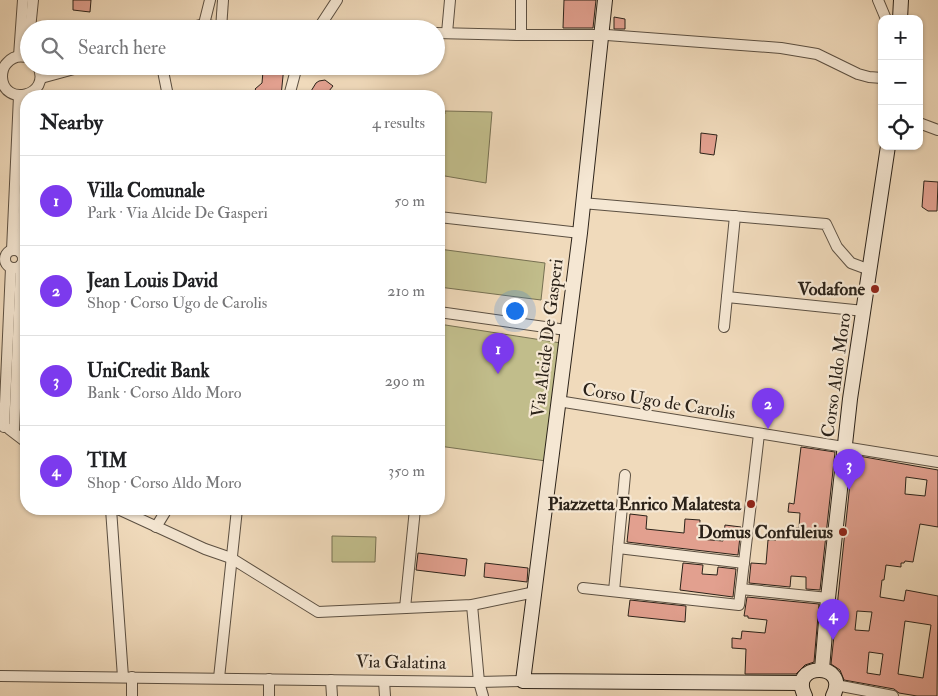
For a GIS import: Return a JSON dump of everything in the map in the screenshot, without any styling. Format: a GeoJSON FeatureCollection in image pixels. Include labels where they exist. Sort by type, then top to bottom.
{"type":"FeatureCollection","features":[{"type":"Feature","properties":{"kind":"main road","name":"Via Alcide De Gasperi"},"geometry":{"type":"LineString","coordinates":[[523,681],[566,330],[580,234],[606,0]]}},
{"type":"Feature","properties":{"kind":"main road"},"geometry":{"type":"LineString","coordinates":[[900,15],[901,0]]}},
{"type":"Feature","properties":{"kind":"main road","name":"Corso Aldo Moro"},"geometry":{"type":"LineString","coordinates":[[822,669],[844,448],[887,150]]}},
{"type":"Feature","properties":{"kind":"main road"},"geometry":{"type":"LineString","coordinates":[[804,690],[807,674],[817,669],[822,669],[832,675],[835,690]]}},
{"type":"Feature","properties":{"kind":"main road","name":"Via Galatina"},"geometry":{"type":"LineString","coordinates":[[523,681],[804,690]]}},
{"type":"Feature","properties":{"kind":"street"},"geometry":{"type":"LineString","coordinates":[[23,0],[24,20]]}},
{"type":"Feature","properties":{"kind":"street"},"geometry":{"type":"LineString","coordinates":[[31,20],[33,0]]}},
{"type":"Feature","properties":{"kind":"street"},"geometry":{"type":"LineString","coordinates":[[205,20],[210,0]]}},
{"type":"Feature","properties":{"kind":"street"},"geometry":{"type":"LineString","coordinates":[[222,20],[223,0]]}},
{"type":"Feature","properties":{"kind":"street"},"geometry":{"type":"LineString","coordinates":[[324,20],[337,0]]}},
{"type":"Feature","properties":{"kind":"street"},"geometry":{"type":"LineString","coordinates":[[445,21],[450,0]]}},
{"type":"Feature","properties":{"kind":"street"},"geometry":{"type":"LineString","coordinates":[[521,0],[521,35]]}},
{"type":"Feature","properties":{"kind":"street"},"geometry":{"type":"LineString","coordinates":[[878,0],[884,15]]}},
{"type":"Feature","properties":{"kind":"street"},"geometry":{"type":"LineString","coordinates":[[445,33],[602,34],[806,51],[817,54],[858,74],[878,77]]}},
{"type":"Feature","properties":{"kind":"street"},"geometry":{"type":"LineString","coordinates":[[14,432],[15,259],[19,96],[3,89],[2,68],[13,58],[20,57]]}},
{"type":"Feature","properties":{"kind":"street"},"geometry":{"type":"LineString","coordinates":[[35,90],[39,75]]}},
{"type":"Feature","properties":{"kind":"street"},"geometry":{"type":"LineString","coordinates":[[164,75],[167,90]]}},
{"type":"Feature","properties":{"kind":"street"},"geometry":{"type":"LineString","coordinates":[[289,75],[289,90]]}},
{"type":"Feature","properties":{"kind":"street"},"geometry":{"type":"LineString","coordinates":[[291,90],[295,75]]}},
{"type":"Feature","properties":{"kind":"street"},"geometry":{"type":"LineString","coordinates":[[923,126],[938,130]]}},
{"type":"Feature","properties":{"kind":"street"},"geometry":{"type":"LineString","coordinates":[[582,203],[826,224],[838,247],[851,264],[870,270]]}},
{"type":"Feature","properties":{"kind":"street"},"geometry":{"type":"LineString","coordinates":[[20,212],[2,427],[20,437]]}},
{"type":"Feature","properties":{"kind":"street"},"geometry":{"type":"LineString","coordinates":[[724,327],[735,216]]}},
{"type":"Feature","properties":{"kind":"street"},"geometry":{"type":"LineString","coordinates":[[445,218],[580,234]]}},
{"type":"Feature","properties":{"kind":"street"},"geometry":{"type":"LineString","coordinates":[[727,297],[864,311]]}},
{"type":"Feature","properties":{"kind":"street"},"geometry":{"type":"LineString","coordinates":[[445,313],[566,330]]}},
{"type":"Feature","properties":{"kind":"street","name":"Corso Ugo de Carolis"},"geometry":{"type":"LineString","coordinates":[[558,401],[938,462]]}},
{"type":"Feature","properties":{"kind":"street"},"geometry":{"type":"LineString","coordinates":[[583,588],[739,605],[759,434]]}},
{"type":"Feature","properties":{"kind":"street"},"geometry":{"type":"LineString","coordinates":[[614,591],[625,475]]}},
{"type":"Feature","properties":{"kind":"street"},"geometry":{"type":"LineString","coordinates":[[112,515],[127,677],[132,696]]}},
{"type":"Feature","properties":{"kind":"street"},"geometry":{"type":"LineString","coordinates":[[131,515],[204,549],[231,558],[318,612],[472,605],[535,592]]}},
{"type":"Feature","properties":{"kind":"street"},"geometry":{"type":"LineString","coordinates":[[156,527],[163,515]]}},
{"type":"Feature","properties":{"kind":"street"},"geometry":{"type":"LineString","coordinates":[[219,678],[236,515]]}},
{"type":"Feature","properties":{"kind":"street"},"geometry":{"type":"LineString","coordinates":[[405,608],[414,515]]}},
{"type":"Feature","properties":{"kind":"street"},"geometry":{"type":"LineString","coordinates":[[618,548],[744,563]]}},
{"type":"Feature","properties":{"kind":"street"},"geometry":{"type":"LineString","coordinates":[[741,589],[828,598]]}},
{"type":"Feature","properties":{"kind":"street"},"geometry":{"type":"LineString","coordinates":[[472,605],[479,682],[483,696]]}},
{"type":"Feature","properties":{"kind":"street","name":"Via Galatina"},"geometry":{"type":"LineString","coordinates":[[0,676],[523,681]]}},
{"type":"Feature","properties":{"kind":"street"},"geometry":{"type":"LineString","coordinates":[[269,679],[269,696]]}},
{"type":"Feature","properties":{"kind":"street"},"geometry":{"type":"LineString","coordinates":[[331,680],[332,696]]}},
{"type":"Feature","properties":{"kind":"street"},"geometry":{"type":"LineString","coordinates":[[384,681],[385,696]]}},
{"type":"Feature","properties":{"kind":"street"},"geometry":{"type":"LineString","coordinates":[[835,690],[893,696]]}},
{"type":"Feature","properties":{"kind":"shaded area"},"geometry":{"type":"Polygon","coordinates":[[[445,111],[492,112],[486,183],[445,176],[445,111]]]}},
{"type":"Feature","properties":{"kind":"shaded area"},"geometry":{"type":"Polygon","coordinates":[[[445,250],[545,263],[541,300],[445,288],[445,250]]]}},
{"type":"Feature","properties":{"kind":"shaded area"},"geometry":{"type":"Polygon","coordinates":[[[445,325],[561,343],[546,461],[445,447],[445,325]]]}},
{"type":"Feature","properties":{"kind":"shaded area"},"geometry":{"type":"Polygon","coordinates":[[[332,536],[376,537],[375,562],[332,562],[332,536]]]}},
{"type":"Feature","properties":{"kind":"building"},"geometry":{"type":"Polygon","coordinates":[[[73,0],[91,0],[90,12],[73,10],[73,0]]]}},
{"type":"Feature","properties":{"kind":"building"},"geometry":{"type":"Polygon","coordinates":[[[564,0],[596,0],[593,28],[563,28],[564,0]]]}},
{"type":"Feature","properties":{"kind":"building"},"geometry":{"type":"Polygon","coordinates":[[[614,17],[625,19],[625,29],[614,29],[614,17]]]}},
{"type":"Feature","properties":{"kind":"building"},"geometry":{"type":"Polygon","coordinates":[[[263,75],[283,75],[282,90],[256,90],[262,83],[263,75]]]}},
{"type":"Feature","properties":{"kind":"building"},"geometry":{"type":"Polygon","coordinates":[[[325,80],[333,86],[330,90],[312,90],[319,81],[325,80]]]}},
{"type":"Feature","properties":{"kind":"building"},"geometry":{"type":"Polygon","coordinates":[[[701,133],[717,135],[714,155],[700,153],[701,133]]]}},
{"type":"Feature","properties":{"kind":"building"},"geometry":{"type":"Polygon","coordinates":[[[924,181],[938,182],[937,211],[928,211],[922,207],[924,181]]]}},
{"type":"Feature","properties":{"kind":"building"},"geometry":{"type":"Polygon","coordinates":[[[801,447],[835,452],[820,590],[806,589],[806,577],[791,576],[790,587],[749,583],[751,563],[766,564],[768,540],[776,540],[777,530],[795,532],[795,528],[799,528],[800,513],[788,512],[789,503],[794,504],[801,447]]]}},
{"type":"Feature","properties":{"kind":"building"},"geometry":{"type":"Polygon","coordinates":[[[853,455],[938,470],[938,527],[920,524],[913,562],[905,561],[901,563],[901,567],[886,565],[880,597],[904,601],[906,590],[938,596],[937,696],[917,696],[899,693],[894,689],[844,680],[840,670],[831,664],[853,455]],[[906,477],[905,494],[925,496],[927,480],[906,477]],[[857,611],[855,630],[869,631],[872,612],[857,611]],[[905,621],[898,674],[923,678],[931,625],[905,621]],[[869,652],[867,673],[880,675],[883,654],[869,652]]]}},
{"type":"Feature","properties":{"kind":"building"},"geometry":{"type":"Polygon","coordinates":[[[630,514],[647,516],[646,529],[684,533],[685,519],[700,520],[699,539],[723,541],[725,525],[741,527],[738,555],[627,542],[630,514]]]}},
{"type":"Feature","properties":{"kind":"building"},"geometry":{"type":"Polygon","coordinates":[[[418,553],[467,559],[465,576],[416,570],[418,553]]]}},
{"type":"Feature","properties":{"kind":"building"},"geometry":{"type":"Polygon","coordinates":[[[485,563],[528,568],[527,582],[484,577],[485,563]]]}},
{"type":"Feature","properties":{"kind":"building"},"geometry":{"type":"Polygon","coordinates":[[[683,563],[703,565],[702,574],[717,575],[718,567],[736,569],[733,597],[680,590],[683,563]]]}},
{"type":"Feature","properties":{"kind":"building"},"geometry":{"type":"Polygon","coordinates":[[[747,597],[819,604],[814,662],[805,665],[796,674],[745,674],[746,649],[732,648],[732,638],[741,639],[742,631],[765,633],[767,620],[744,616],[747,597]]]}},
{"type":"Feature","properties":{"kind":"building"},"geometry":{"type":"Polygon","coordinates":[[[630,600],[686,606],[685,622],[628,616],[630,600]]]}},
{"type":"Feature","properties":{"kind":"place","name":"Vodafone"},"geometry":{"type":"Point","coordinates":[875,289]}},
{"type":"Feature","properties":{"kind":"place","name":"Villa Comunale"},"geometry":{"type":"Point","coordinates":[498,374]}},
{"type":"Feature","properties":{"kind":"place","name":"Jean Louis David"},"geometry":{"type":"Point","coordinates":[768,429]}},
{"type":"Feature","properties":{"kind":"place","name":"UniCredit Bank"},"geometry":{"type":"Point","coordinates":[849,490]}},
{"type":"Feature","properties":{"kind":"place","name":"Piazzetta Enrico Malatesta"},"geometry":{"type":"Point","coordinates":[751,504]}},
{"type":"Feature","properties":{"kind":"place","name":"Domus Confuleius"},"geometry":{"type":"Point","coordinates":[843,532]}},
{"type":"Feature","properties":{"kind":"place","name":"TIM"},"geometry":{"type":"Point","coordinates":[833,640]}}]}
